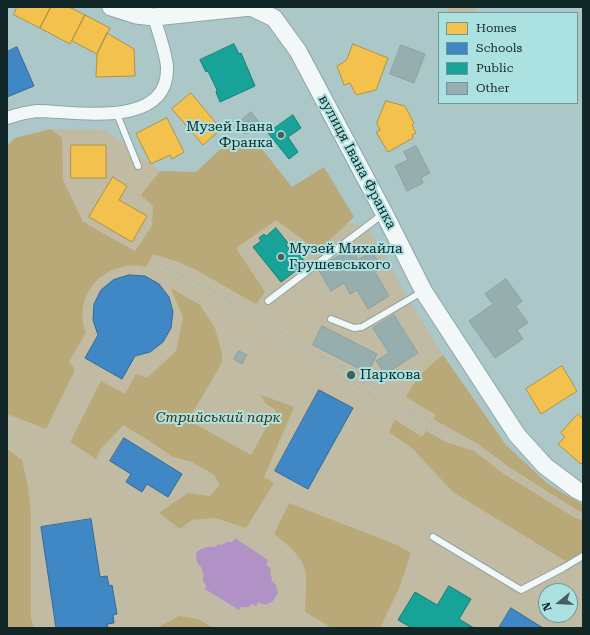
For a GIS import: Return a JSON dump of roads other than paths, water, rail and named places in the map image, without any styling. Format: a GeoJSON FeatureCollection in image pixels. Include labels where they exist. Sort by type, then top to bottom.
{"type":"FeatureCollection","features":[{"type":"Feature","properties":{"kind":"main road","name":"вулиця Івана Франка"},"geometry":{"type":"LineString","coordinates":[[112,7],[136,15],[154,17],[251,7],[274,18],[298,51],[424,292],[516,435],[545,466],[583,493]]}},
{"type":"Feature","properties":{"kind":"street"},"geometry":{"type":"LineString","coordinates":[[7,118],[35,111],[117,114],[138,109],[155,98],[164,86],[167,67],[154,17]]}},
{"type":"Feature","properties":{"kind":"lane"},"geometry":{"type":"LineString","coordinates":[[117,114],[138,166]]}},
{"type":"Feature","properties":{"kind":"lane"},"geometry":{"type":"LineString","coordinates":[[268,301],[384,213]]}},
{"type":"Feature","properties":{"kind":"lane"},"geometry":{"type":"LineString","coordinates":[[331,320],[354,328],[362,327],[424,292]]}},
{"type":"Feature","properties":{"kind":"lane"},"geometry":{"type":"LineString","coordinates":[[433,537],[521,590],[583,556]]}},
{"type":"Feature","properties":{"kind":"railway"},"geometry":{"type":"LineString","coordinates":[[155,262],[204,286],[436,425],[476,447],[506,470],[574,513],[583,517]]}},
{"type":"Feature","properties":{"kind":"railway"},"geometry":{"type":"LineString","coordinates":[[319,360],[334,373],[419,424],[442,435]]}},
{"type":"Feature","properties":{"kind":"place","name":"Музей Івана Франка"},"geometry":{"type":"Point","coordinates":[281,135]}},
{"type":"Feature","properties":{"kind":"place","name":"Музей Михайла Грушевського"},"geometry":{"type":"Point","coordinates":[281,257]}},
{"type":"Feature","properties":{"kind":"place","name":"Паркова"},"geometry":{"type":"Point","coordinates":[351,375]}},
{"type":"Feature","properties":{"kind":"park label","name":"Стрийський парк"},"geometry":{"type":"Point","coordinates":[218,418]}}]}
